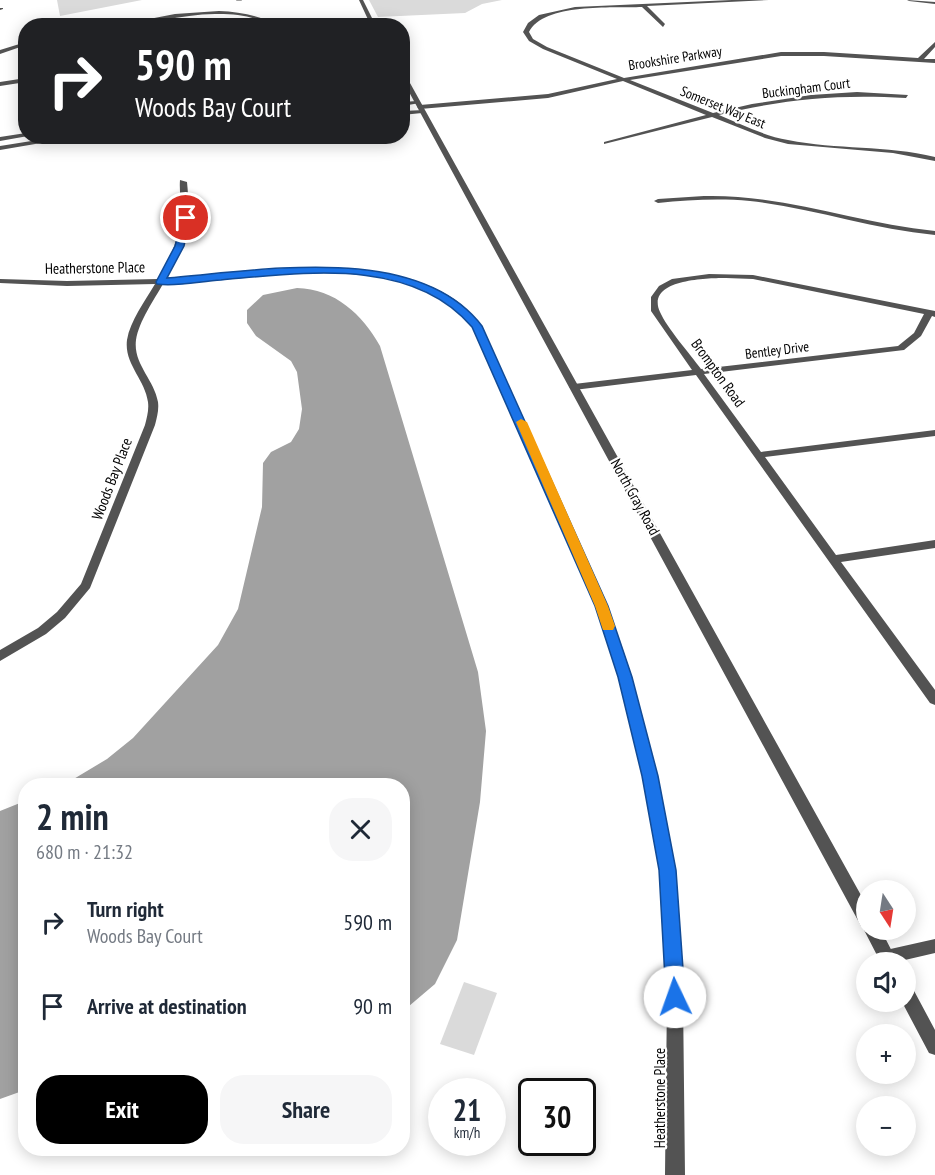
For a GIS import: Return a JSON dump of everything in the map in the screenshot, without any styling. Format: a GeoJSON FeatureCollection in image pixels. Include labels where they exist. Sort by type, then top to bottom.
{"type":"FeatureCollection","features":[{"type":"Feature","properties":{"kind":"street"},"geometry":{"type":"LineString","coordinates":[[361,0],[370,18]]}},
{"type":"Feature","properties":{"kind":"street"},"geometry":{"type":"LineString","coordinates":[[909,0],[935,3]]}},
{"type":"Feature","properties":{"kind":"street"},"geometry":{"type":"LineString","coordinates":[[643,5],[759,1],[767,3]]}},
{"type":"Feature","properties":{"kind":"street"},"geometry":{"type":"LineString","coordinates":[[643,5],[663,25]]}},
{"type":"Feature","properties":{"kind":"street","name":"Somerset Way East"},"geometry":{"type":"LineString","coordinates":[[643,5],[566,10],[545,15],[530,24],[526,32],[534,42],[760,135],[792,144],[890,150],[935,159]]}},
{"type":"Feature","properties":{"kind":"street"},"geometry":{"type":"LineString","coordinates":[[172,18],[200,14],[233,14],[252,18]]}},
{"type":"Feature","properties":{"kind":"street"},"geometry":{"type":"LineString","coordinates":[[920,59],[935,44]]}},
{"type":"Feature","properties":{"kind":"street"},"geometry":{"type":"LineString","coordinates":[[0,52],[18,46]]}},
{"type":"Feature","properties":{"kind":"street","name":"Brookshire Parkway"},"geometry":{"type":"LineString","coordinates":[[420,107],[534,98],[623,79],[792,53],[935,61]]}},
{"type":"Feature","properties":{"kind":"street"},"geometry":{"type":"LineString","coordinates":[[0,84],[18,81]]}},
{"type":"Feature","properties":{"kind":"street","name":"North Gray Road"},"geometry":{"type":"LineString","coordinates":[[410,89],[856,901]]}},
{"type":"Feature","properties":{"kind":"street","name":"Buckingham Court"},"geometry":{"type":"LineString","coordinates":[[606,143],[710,115],[821,96],[863,94],[906,96]]}},
{"type":"Feature","properties":{"kind":"street"},"geometry":{"type":"LineString","coordinates":[[410,105],[420,107]]}},
{"type":"Feature","properties":{"kind":"street"},"geometry":{"type":"LineString","coordinates":[[410,110],[420,107]]}},
{"type":"Feature","properties":{"kind":"street"},"geometry":{"type":"LineString","coordinates":[[0,139],[18,136]]}},
{"type":"Feature","properties":{"kind":"street"},"geometry":{"type":"LineString","coordinates":[[0,148],[26,144]]}},
{"type":"Feature","properties":{"kind":"street","name":"Woods Bay Place"},"geometry":{"type":"LineString","coordinates":[[0,656],[26,642],[61,615],[86,585],[155,409],[152,394],[134,360],[131,344],[135,329],[179,246],[185,228],[183,182]]}},
{"type":"Feature","properties":{"kind":"street"},"geometry":{"type":"LineString","coordinates":[[658,201],[713,197],[751,200],[904,230],[935,233]]}},
{"type":"Feature","properties":{"kind":"street","name":"Heatherstone Place"},"geometry":{"type":"LineString","coordinates":[[0,281],[74,284],[160,282],[303,270],[365,273],[411,282],[440,294],[463,310],[480,331],[602,606],[625,677],[650,776],[668,870],[675,997],[675,1175]]}},
{"type":"Feature","properties":{"kind":"street","name":"Brompton Road"},"geometry":{"type":"LineString","coordinates":[[932,314],[753,278],[710,276],[684,279],[661,289],[656,296],[654,306],[655,311],[833,559],[931,688],[935,700]]}},
{"type":"Feature","properties":{"kind":"street","name":"Bentley Drive"},"geometry":{"type":"LineString","coordinates":[[574,387],[901,348],[918,334],[932,314]]}},
{"type":"Feature","properties":{"kind":"street"},"geometry":{"type":"LineString","coordinates":[[758,455],[935,433]]}},
{"type":"Feature","properties":{"kind":"street"},"geometry":{"type":"LineString","coordinates":[[833,559],[935,544]]}},
{"type":"Feature","properties":{"kind":"street"},"geometry":{"type":"LineString","coordinates":[[915,952],[935,946]]}},
{"type":"Feature","properties":{"kind":"street"},"geometry":{"type":"LineString","coordinates":[[916,1012],[935,1047]]}},
{"type":"Feature","properties":{"kind":"shaded area"},"geometry":{"type":"Polygon","coordinates":[[[57,0],[142,0],[60,16],[57,0]]]}},
{"type":"Feature","properties":{"kind":"shaded area"},"geometry":{"type":"Polygon","coordinates":[[[369,0],[502,0],[482,4],[465,13],[378,17],[369,0]]]}},
{"type":"Feature","properties":{"kind":"shaded area"},"geometry":{"type":"Polygon","coordinates":[[[297,288],[311,289],[335,298],[356,314],[380,346],[478,672],[486,731],[480,802],[457,940],[435,984],[410,1005],[410,778],[75,778],[107,759],[133,738],[218,645],[238,609],[262,507],[263,463],[271,452],[291,442],[299,429],[302,409],[297,372],[291,361],[256,336],[247,323],[247,310],[263,295],[297,288]]]}},
{"type":"Feature","properties":{"kind":"shaded area"},"geometry":{"type":"Polygon","coordinates":[[[18,804],[18,1093],[0,1099],[0,811],[18,804]]]}},
{"type":"Feature","properties":{"kind":"shaded area"},"geometry":{"type":"Polygon","coordinates":[[[464,982],[497,993],[474,1055],[440,1044],[464,982]]]}},
{"type":"Feature","properties":{"kind":"slow traffic"},"geometry":{"type":"LineString","coordinates":[[521,422],[602,606],[608,626]]}},
{"type":"Feature","properties":{"kind":"route"},"geometry":{"type":"LineString","coordinates":[[186,218],[179,246],[160,282],[303,270],[365,273],[411,282],[440,294],[469,315],[477,326],[602,606],[625,677],[650,776],[668,870],[675,997]]}}]}
